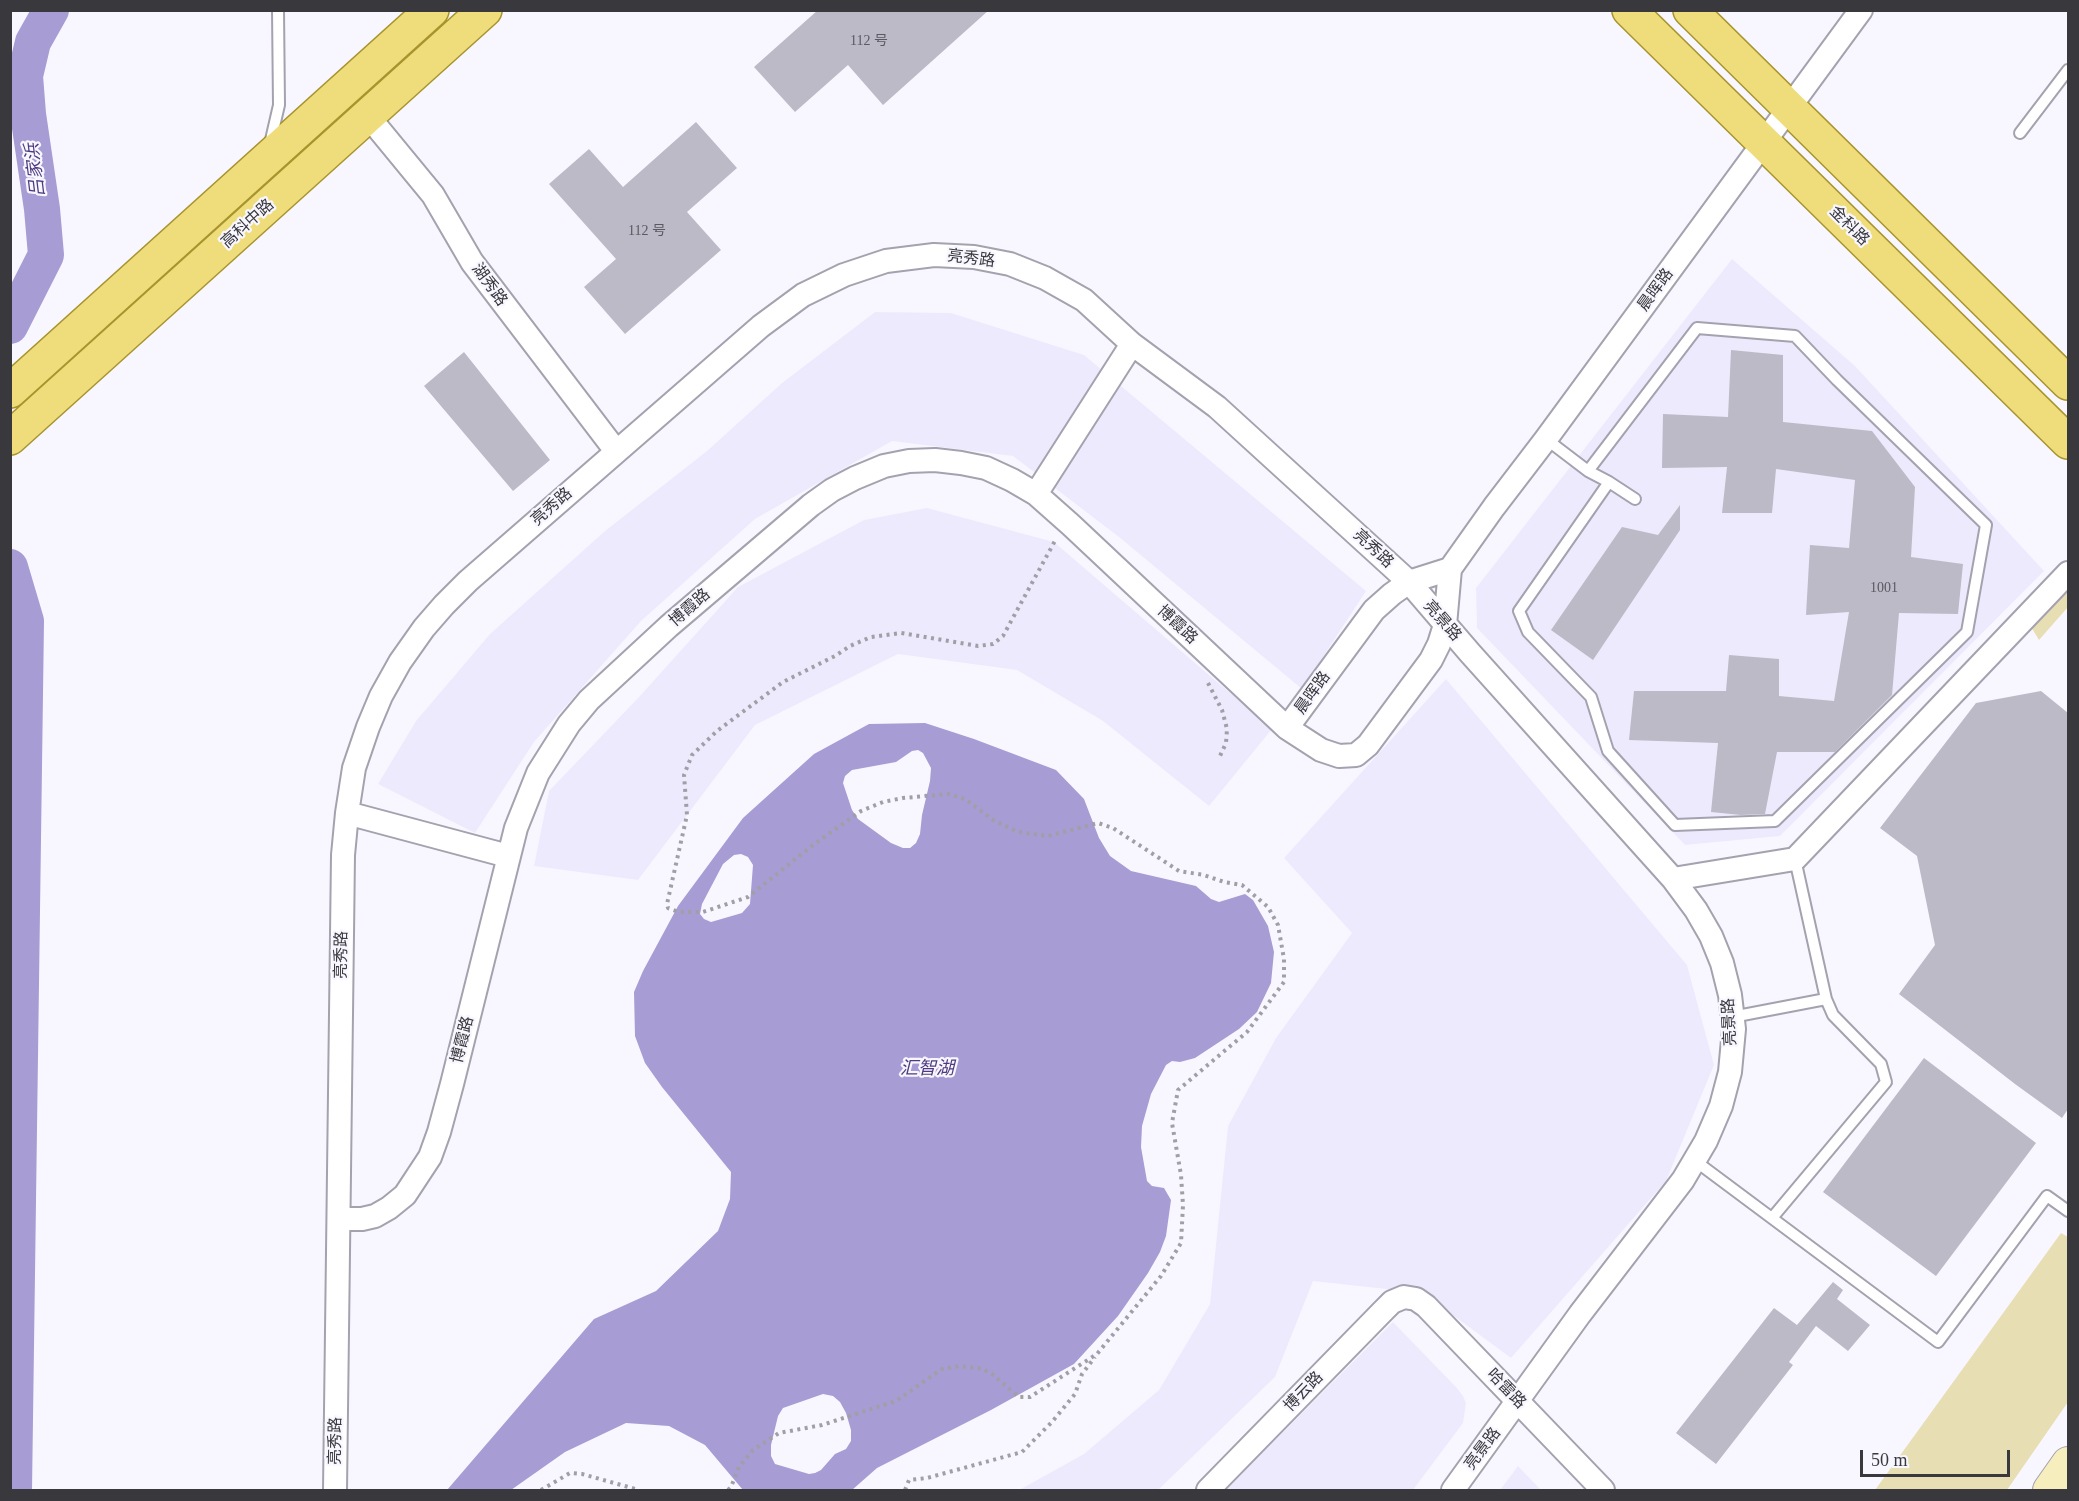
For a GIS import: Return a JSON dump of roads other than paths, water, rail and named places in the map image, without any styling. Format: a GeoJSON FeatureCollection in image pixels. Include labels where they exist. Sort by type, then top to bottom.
{"type":"FeatureCollection","features":[{"type":"Feature","properties":{"kind":"main road"},"geometry":{"type":"LineString","coordinates":[[10,391],[432,10]]}},
{"type":"Feature","properties":{"kind":"main road","name":"高科中路"},"geometry":{"type":"LineString","coordinates":[[10,438],[485,10]]}},
{"type":"Feature","properties":{"kind":"main road","name":"金科路"},"geometry":{"type":"LineString","coordinates":[[1629,10],[2068,442]]}},
{"type":"Feature","properties":{"kind":"main road"},"geometry":{"type":"LineString","coordinates":[[1690,10],[2068,383]]}},
{"type":"Feature","properties":{"kind":"main road"},"geometry":{"type":"LineString","coordinates":[[2049,1491],[2068,1463]]}},
{"type":"Feature","properties":{"kind":"street","name":"晨晖路"},"geometry":{"type":"LineString","coordinates":[[1450,569],[1409,582],[1374,609],[1287,728],[1321,750],[1339,756],[1356,754],[1368,745],[1431,660],[1439,644],[1445,625],[1450,569],[1861,10]]}},
{"type":"Feature","properties":{"kind":"street","name":"湖秀路"},"geometry":{"type":"LineString","coordinates":[[368,116],[433,195],[472,262],[616,451]]}},
{"type":"Feature","properties":{"kind":"street","name":"亮秀路"},"geometry":{"type":"LineString","coordinates":[[335,1491],[343,855],[354,768],[368,727],[381,696],[400,662],[424,628],[468,581],[760,326],[803,296],[843,275],[886,261],[934,255],[974,257],[1010,264],[1045,278],[1084,300],[1132,344],[1217,407],[1409,582]]}},
{"type":"Feature","properties":{"kind":"street"},"geometry":{"type":"LineString","coordinates":[[1036,494],[1132,344]]}},
{"type":"Feature","properties":{"kind":"street","name":"博霞路"},"geometry":{"type":"LineString","coordinates":[[339,1219],[362,1219],[375,1216],[389,1208],[405,1195],[430,1157],[452,1084],[516,828],[538,773],[568,723],[589,700],[669,626],[811,505],[855,477],[884,466],[909,461],[935,460],[986,468],[1012,480],[1036,494],[1287,728]]}},
{"type":"Feature","properties":{"kind":"street"},"geometry":{"type":"LineString","coordinates":[[1673,879],[1795,859],[2068,573]]}},
{"type":"Feature","properties":{"kind":"street","name":"亮景路"},"geometry":{"type":"LineString","coordinates":[[1409,582],[1673,879],[1696,910],[1711,936],[1722,963],[1730,995],[1734,1029],[1730,1072],[1721,1106],[1706,1140],[1683,1180],[1580,1314],[1453,1491]]}},
{"type":"Feature","properties":{"kind":"street"},"geometry":{"type":"LineString","coordinates":[[347,813],[508,856]]}},
{"type":"Feature","properties":{"kind":"street","name":"哈雷路"},"geometry":{"type":"LineString","coordinates":[[1404,1297],[1416,1299],[1426,1306],[1603,1491]]}},
{"type":"Feature","properties":{"kind":"street","name":"博云路"},"geometry":{"type":"LineString","coordinates":[[1208,1491],[1392,1302],[1404,1297]]}},
{"type":"Feature","properties":{"kind":"lane"},"geometry":{"type":"LineString","coordinates":[[266,160],[279,105],[278,10]]}},
{"type":"Feature","properties":{"kind":"lane"},"geometry":{"type":"LineString","coordinates":[[2020,133],[2068,70]]}},
{"type":"Feature","properties":{"kind":"lane"},"geometry":{"type":"LineString","coordinates":[[1588,471],[1696,328],[1795,336],[1986,525],[1967,632],[1775,822],[1675,825],[1608,751],[1591,697],[1528,632],[1519,611],[1609,482]]}},
{"type":"Feature","properties":{"kind":"lane"},"geometry":{"type":"LineString","coordinates":[[1546,439],[1588,471],[1635,499]]}},
{"type":"Feature","properties":{"kind":"lane"},"geometry":{"type":"LineString","coordinates":[[1772,1218],[1886,1083],[1881,1064],[1833,1015],[1826,999],[1795,859]]}},
{"type":"Feature","properties":{"kind":"lane"},"geometry":{"type":"LineString","coordinates":[[1732,1017],[1826,999]]}},
{"type":"Feature","properties":{"kind":"lane"},"geometry":{"type":"LineString","coordinates":[[1694,1161],[1938,1342],[2047,1196],[2068,1211]]}},
{"type":"Feature","properties":{"kind":"water","name":"汇智湖"},"geometry":{"type":"Polygon","coordinates":[[[925,723],[1056,770],[1084,799],[1099,838],[1110,856],[1131,871],[1196,886],[1211,899],[1219,902],[1245,894],[1253,900],[1268,926],[1274,952],[1271,983],[1257,1012],[1239,1029],[1195,1058],[1180,1062],[1172,1061],[1166,1065],[1151,1094],[1142,1126],[1141,1147],[1147,1181],[1152,1186],[1164,1188],[1171,1200],[1166,1236],[1160,1252],[1118,1316],[1074,1364],[991,1410],[877,1468],[852,1490],[743,1490],[705,1445],[669,1426],[626,1423],[565,1452],[511,1490],[447,1490],[594,1319],[656,1291],[718,1231],[730,1199],[731,1172],[645,1063],[635,1036],[634,992],[678,906],[743,818],[814,754],[869,724],[925,723]],[[918,750],[912,751],[896,762],[852,770],[845,776],[843,783],[852,810],[858,819],[891,843],[903,848],[910,848],[916,843],[920,834],[930,781],[931,768],[923,753],[918,750]],[[741,854],[734,855],[723,864],[702,904],[700,914],[711,922],[742,913],[750,904],[753,865],[748,857],[741,854]],[[823,1394],[783,1408],[778,1416],[771,1445],[771,1456],[775,1464],[809,1474],[815,1473],[821,1470],[835,1454],[846,1449],[851,1441],[851,1430],[846,1413],[840,1402],[833,1396],[823,1394]]]}},
{"type":"Feature","properties":{"kind":"waterway","name":"吕家浜"},"geometry":{"type":"LineString","coordinates":[[10,326],[46,255],[25,76],[33,42],[51,10]]}},
{"type":"Feature","properties":{"kind":"waterway","name":"吕家浜"},"geometry":{"type":"LineString","coordinates":[[10,567],[26,621],[14,1490]]}}]}
